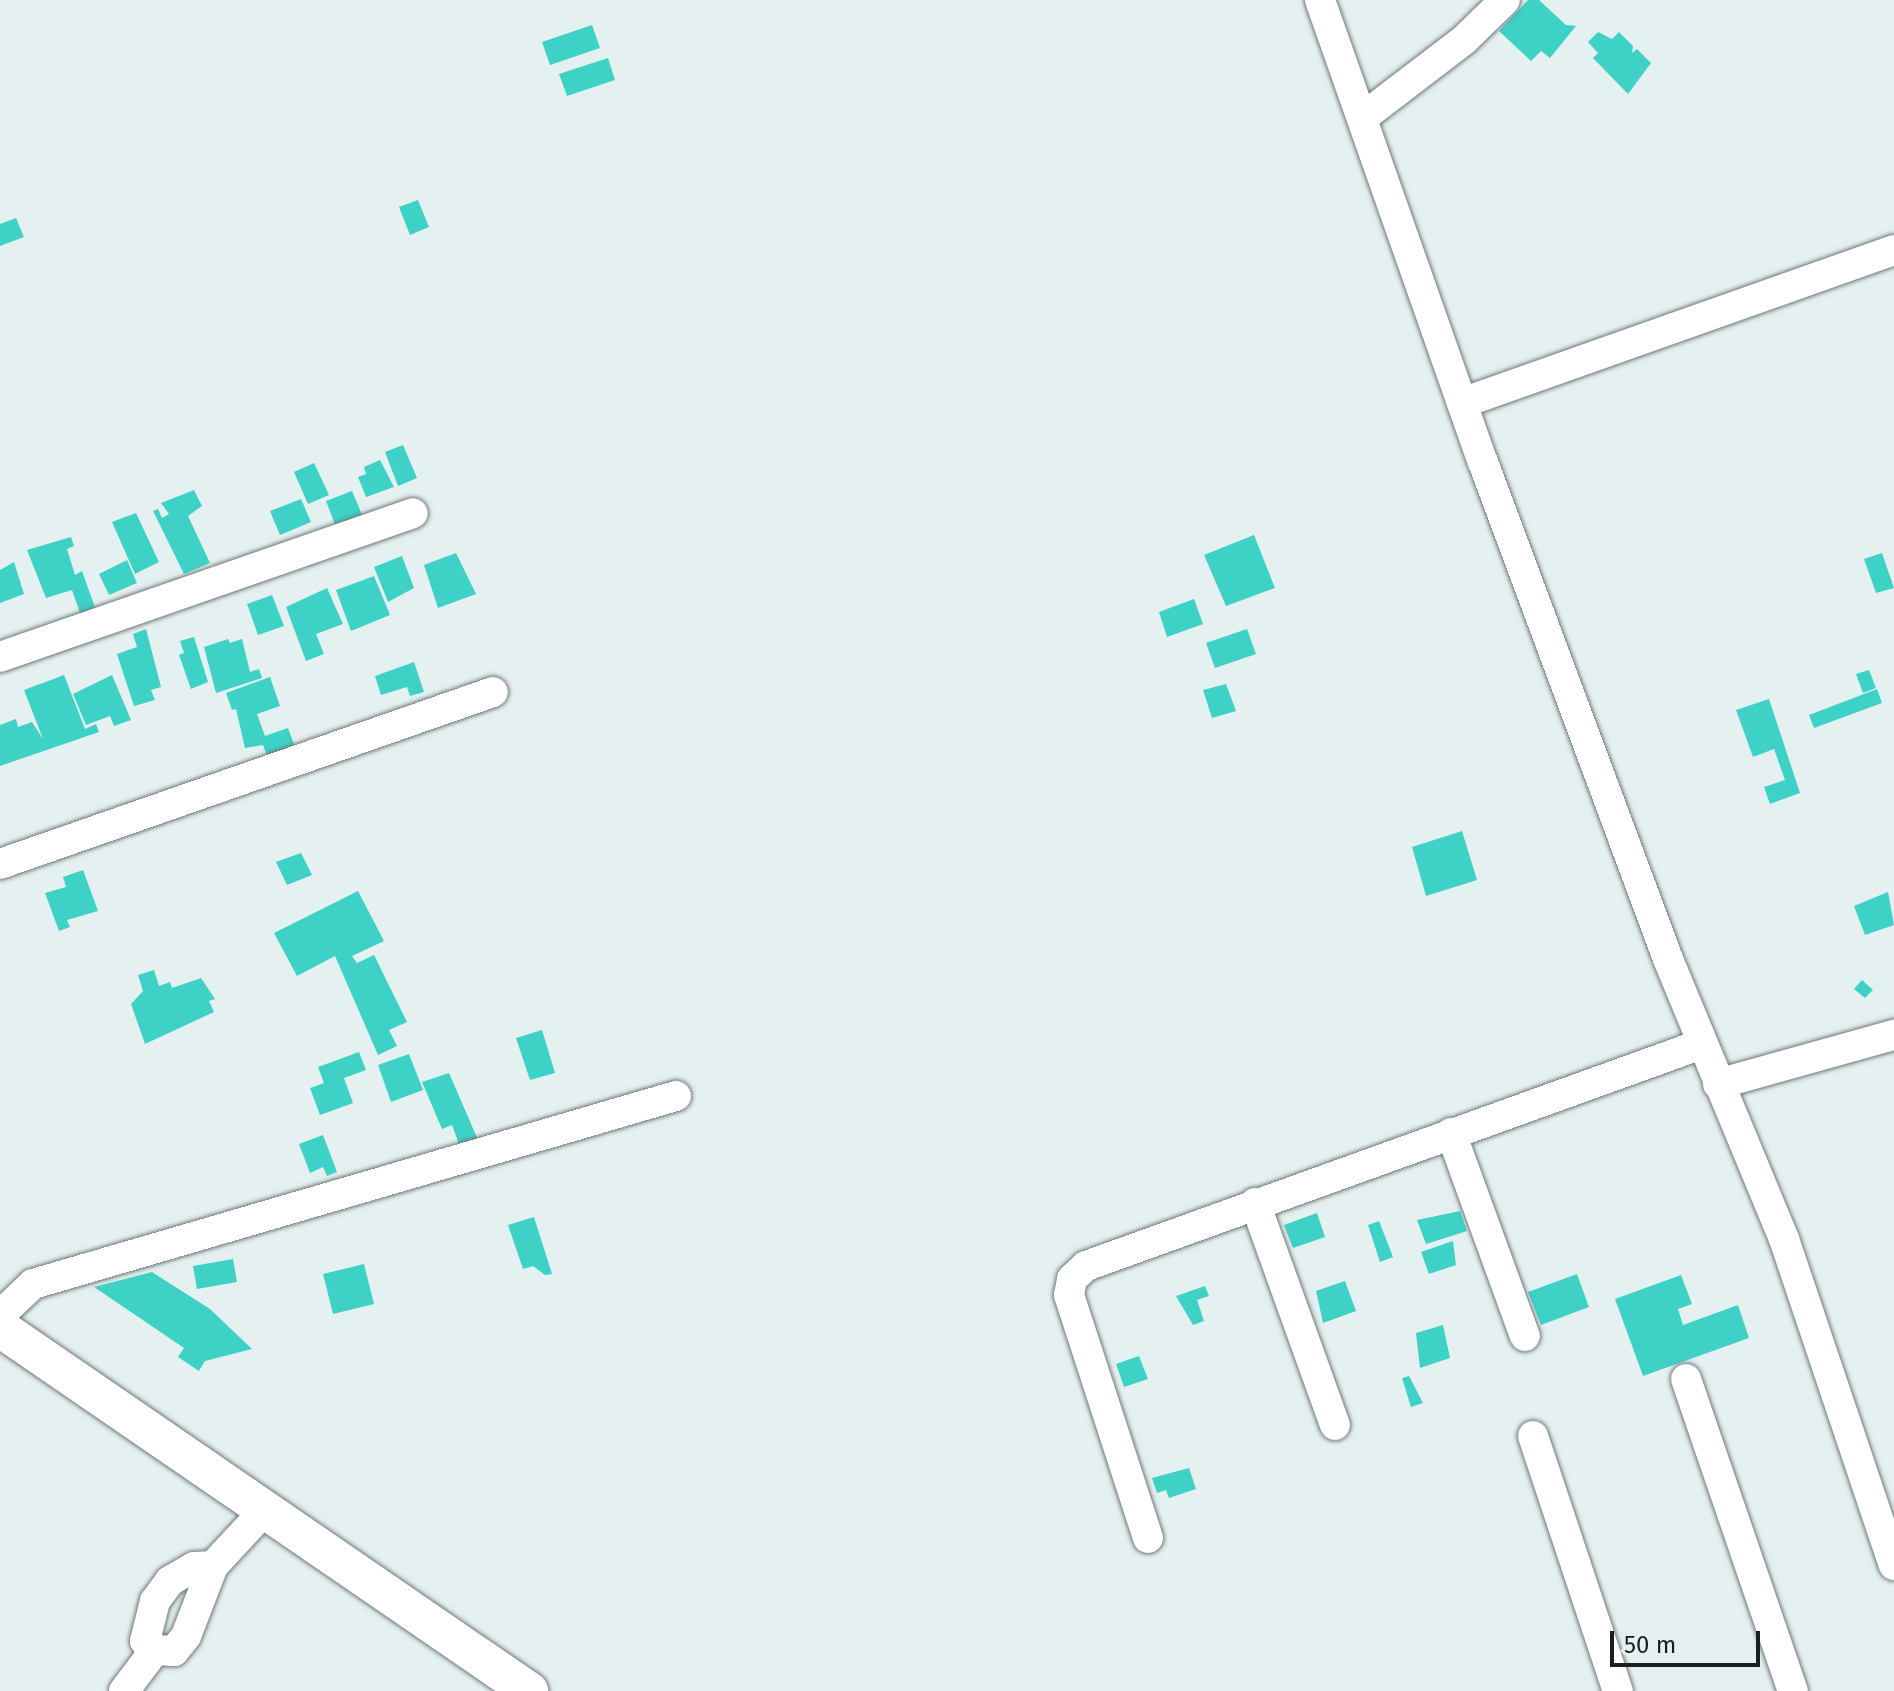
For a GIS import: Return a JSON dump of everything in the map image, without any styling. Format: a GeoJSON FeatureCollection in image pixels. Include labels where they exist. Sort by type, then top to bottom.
{"type":"FeatureCollection","features":[{"type":"Feature","properties":{"kind":"main road"},"geometry":{"type":"LineString","coordinates":[[0,1328],[529,1691]]}},
{"type":"Feature","properties":{"kind":"street"},"geometry":{"type":"LineString","coordinates":[[1320,0],[1462,403],[1702,1044],[1784,1239],[1793,1276],[1882,1488],[1894,1565]]}},
{"type":"Feature","properties":{"kind":"street"},"geometry":{"type":"LineString","coordinates":[[1362,118],[1464,40],[1505,0]]}},
{"type":"Feature","properties":{"kind":"street"},"geometry":{"type":"LineString","coordinates":[[1462,403],[1894,250]]}},
{"type":"Feature","properties":{"kind":"street"},"geometry":{"type":"LineString","coordinates":[[0,657],[413,513]]}},
{"type":"Feature","properties":{"kind":"street"},"geometry":{"type":"LineString","coordinates":[[0,864],[493,692]]}},
{"type":"Feature","properties":{"kind":"street"},"geometry":{"type":"LineString","coordinates":[[1718,1084],[1894,1035]]}},
{"type":"Feature","properties":{"kind":"street"},"geometry":{"type":"LineString","coordinates":[[1148,1538],[1069,1295],[1072,1279],[1086,1266],[1702,1044]]}},
{"type":"Feature","properties":{"kind":"street"},"geometry":{"type":"LineString","coordinates":[[0,1315],[33,1284],[676,1096]]}},
{"type":"Feature","properties":{"kind":"street"},"geometry":{"type":"LineString","coordinates":[[1451,1133],[1525,1336]]}},
{"type":"Feature","properties":{"kind":"street"},"geometry":{"type":"LineString","coordinates":[[1255,1203],[1335,1425]]}},
{"type":"Feature","properties":{"kind":"street"},"geometry":{"type":"LineString","coordinates":[[1686,1379],[1793,1691]]}},
{"type":"Feature","properties":{"kind":"street"},"geometry":{"type":"LineString","coordinates":[[1533,1436],[1618,1691]]}},
{"type":"Feature","properties":{"kind":"street"},"geometry":{"type":"LineString","coordinates":[[213,1566],[194,1567],[170,1581],[155,1601],[145,1641],[155,1650],[174,1651],[186,1636],[213,1566],[265,1510]]}},
{"type":"Feature","properties":{"kind":"street"},"geometry":{"type":"LineString","coordinates":[[124,1691],[155,1650]]}},
{"type":"Feature","properties":{"kind":"building"},"geometry":{"type":"Polygon","coordinates":[[[1528,0],[1539,0],[1566,25],[1576,26],[1550,58],[1541,51],[1531,61],[1499,31],[1528,0]]]}},
{"type":"Feature","properties":{"kind":"building"},"geometry":{"type":"Polygon","coordinates":[[[592,25],[600,48],[550,65],[542,42],[592,25]]]}},
{"type":"Feature","properties":{"kind":"building"},"geometry":{"type":"Polygon","coordinates":[[[1598,32],[1612,39],[1619,32],[1633,46],[1632,53],[1637,49],[1651,63],[1628,94],[1593,58],[1598,53],[1588,42],[1598,32]]]}},
{"type":"Feature","properties":{"kind":"building"},"geometry":{"type":"Polygon","coordinates":[[[608,58],[615,80],[567,96],[559,74],[608,58]]]}},
{"type":"Feature","properties":{"kind":"building"},"geometry":{"type":"Polygon","coordinates":[[[418,200],[429,227],[410,235],[399,207],[418,200]]]}},
{"type":"Feature","properties":{"kind":"building"},"geometry":{"type":"Polygon","coordinates":[[[16,218],[24,237],[0,246],[0,224],[16,218]]]}},
{"type":"Feature","properties":{"kind":"building"},"geometry":{"type":"Polygon","coordinates":[[[403,445],[417,478],[398,486],[385,452],[403,445]]]}},
{"type":"Feature","properties":{"kind":"building"},"geometry":{"type":"Polygon","coordinates":[[[380,460],[394,487],[366,497],[358,477],[366,474],[364,467],[380,460]]]}},
{"type":"Feature","properties":{"kind":"building"},"geometry":{"type":"Polygon","coordinates":[[[314,463],[329,495],[308,504],[294,472],[314,463]]]}},
{"type":"Feature","properties":{"kind":"building"},"geometry":{"type":"Polygon","coordinates":[[[194,490],[202,506],[188,516],[210,563],[184,574],[153,511],[158,509],[162,518],[169,514],[161,503],[194,490]]]}},
{"type":"Feature","properties":{"kind":"building"},"geometry":{"type":"Polygon","coordinates":[[[352,491],[363,517],[336,527],[326,501],[352,491]]]}},
{"type":"Feature","properties":{"kind":"building"},"geometry":{"type":"Polygon","coordinates":[[[301,499],[311,522],[280,535],[270,511],[301,499]]]}},
{"type":"Feature","properties":{"kind":"building"},"geometry":{"type":"Polygon","coordinates":[[[136,513],[159,562],[135,574],[112,522],[136,513]]]}},
{"type":"Feature","properties":{"kind":"building"},"geometry":{"type":"Polygon","coordinates":[[[1254,535],[1275,588],[1226,606],[1204,555],[1254,535]]]}},
{"type":"Feature","properties":{"kind":"building"},"geometry":{"type":"Polygon","coordinates":[[[71,537],[74,546],[67,549],[75,575],[82,571],[97,613],[82,619],[72,590],[46,598],[27,550],[71,537]]]}},
{"type":"Feature","properties":{"kind":"building"},"geometry":{"type":"Polygon","coordinates":[[[456,553],[476,594],[438,608],[424,565],[456,553]]]}},
{"type":"Feature","properties":{"kind":"building"},"geometry":{"type":"Polygon","coordinates":[[[1882,553],[1894,588],[1876,593],[1864,559],[1882,553]]]}},
{"type":"Feature","properties":{"kind":"building"},"geometry":{"type":"Polygon","coordinates":[[[402,556],[414,588],[388,602],[374,567],[402,556]]]}},
{"type":"Feature","properties":{"kind":"building"},"geometry":{"type":"Polygon","coordinates":[[[127,560],[137,583],[109,595],[99,574],[127,560]]]}},
{"type":"Feature","properties":{"kind":"building"},"geometry":{"type":"Polygon","coordinates":[[[14,562],[24,594],[0,603],[0,570],[14,562]]]}},
{"type":"Feature","properties":{"kind":"building"},"geometry":{"type":"Polygon","coordinates":[[[374,576],[390,615],[351,631],[336,590],[374,576]]]}},
{"type":"Feature","properties":{"kind":"building"},"geometry":{"type":"Polygon","coordinates":[[[327,588],[343,624],[316,634],[324,654],[306,661],[286,607],[327,588]]]}},
{"type":"Feature","properties":{"kind":"building"},"geometry":{"type":"Polygon","coordinates":[[[272,595],[284,626],[258,635],[247,604],[272,595]]]}},
{"type":"Feature","properties":{"kind":"building"},"geometry":{"type":"Polygon","coordinates":[[[1194,599],[1203,624],[1167,637],[1159,612],[1194,599]]]}},
{"type":"Feature","properties":{"kind":"building"},"geometry":{"type":"Polygon","coordinates":[[[146,629],[161,687],[151,690],[155,700],[134,706],[117,654],[137,647],[133,634],[146,629]]]}},
{"type":"Feature","properties":{"kind":"building"},"geometry":{"type":"Polygon","coordinates":[[[1247,629],[1256,654],[1215,668],[1206,643],[1247,629]]]}},
{"type":"Feature","properties":{"kind":"building"},"geometry":{"type":"Polygon","coordinates":[[[194,637],[208,682],[191,689],[179,655],[184,653],[180,641],[194,637]]]}},
{"type":"Feature","properties":{"kind":"building"},"geometry":{"type":"Polygon","coordinates":[[[228,639],[230,643],[242,639],[250,672],[259,669],[262,678],[216,693],[204,647],[228,639]]]}},
{"type":"Feature","properties":{"kind":"building"},"geometry":{"type":"Polygon","coordinates":[[[414,662],[424,692],[410,696],[407,687],[381,695],[375,676],[414,662]]]}},
{"type":"Feature","properties":{"kind":"building"},"geometry":{"type":"Polygon","coordinates":[[[1869,670],[1876,688],[1863,693],[1856,674],[1869,670]]]}},
{"type":"Feature","properties":{"kind":"building"},"geometry":{"type":"Polygon","coordinates":[[[64,675],[85,729],[96,724],[99,732],[0,766],[0,725],[16,719],[18,727],[32,722],[43,739],[24,690],[64,675]]]}},
{"type":"Feature","properties":{"kind":"building"},"geometry":{"type":"Polygon","coordinates":[[[112,675],[131,720],[114,726],[110,716],[86,725],[73,694],[112,675]]]}},
{"type":"Feature","properties":{"kind":"building"},"geometry":{"type":"Polygon","coordinates":[[[270,677],[280,706],[257,714],[265,736],[288,728],[295,747],[267,756],[263,745],[245,748],[236,709],[232,710],[226,693],[270,677]]]}},
{"type":"Feature","properties":{"kind":"building"},"geometry":{"type":"Polygon","coordinates":[[[1226,684],[1236,711],[1212,718],[1203,690],[1226,684]]]}},
{"type":"Feature","properties":{"kind":"building"},"geometry":{"type":"Polygon","coordinates":[[[1877,689],[1882,703],[1814,728],[1809,715],[1877,689]]]}},
{"type":"Feature","properties":{"kind":"building"},"geometry":{"type":"Polygon","coordinates":[[[1769,699],[1800,793],[1770,804],[1764,787],[1785,780],[1774,749],[1753,757],[1736,710],[1769,699]]]}},
{"type":"Feature","properties":{"kind":"building"},"geometry":{"type":"Polygon","coordinates":[[[1462,831],[1477,880],[1426,896],[1412,847],[1462,831]]]}},
{"type":"Feature","properties":{"kind":"building"},"geometry":{"type":"Polygon","coordinates":[[[301,853],[312,875],[287,885],[276,862],[301,853]]]}},
{"type":"Feature","properties":{"kind":"building"},"geometry":{"type":"Polygon","coordinates":[[[83,870],[98,911],[67,920],[70,927],[59,931],[45,893],[66,887],[63,877],[83,870]]]}},
{"type":"Feature","properties":{"kind":"building"},"geometry":{"type":"Polygon","coordinates":[[[358,891],[384,941],[352,956],[357,963],[374,955],[407,1022],[389,1030],[397,1046],[378,1055],[335,956],[297,976],[274,933],[358,891]]]}},
{"type":"Feature","properties":{"kind":"building"},"geometry":{"type":"Polygon","coordinates":[[[1888,892],[1894,925],[1865,935],[1854,906],[1888,892]]]}},
{"type":"Feature","properties":{"kind":"building"},"geometry":{"type":"Polygon","coordinates":[[[154,970],[159,986],[170,982],[172,988],[201,978],[215,999],[209,1001],[214,1012],[145,1044],[131,1004],[143,991],[138,975],[154,970]]]}},
{"type":"Feature","properties":{"kind":"building"},"geometry":{"type":"Polygon","coordinates":[[[1862,980],[1873,990],[1865,998],[1854,989],[1862,980]]]}},
{"type":"Feature","properties":{"kind":"building"},"geometry":{"type":"Polygon","coordinates":[[[542,1030],[555,1073],[530,1080],[516,1038],[542,1030]]]}},
{"type":"Feature","properties":{"kind":"building"},"geometry":{"type":"Polygon","coordinates":[[[359,1052],[366,1070],[344,1078],[353,1103],[320,1115],[310,1088],[324,1083],[318,1067],[359,1052]]]}},
{"type":"Feature","properties":{"kind":"building"},"geometry":{"type":"Polygon","coordinates":[[[409,1054],[423,1090],[391,1102],[378,1065],[409,1054]]]}},
{"type":"Feature","properties":{"kind":"building"},"geometry":{"type":"Polygon","coordinates":[[[449,1073],[478,1140],[460,1147],[452,1125],[442,1129],[422,1082],[449,1073]]]}},
{"type":"Feature","properties":{"kind":"building"},"geometry":{"type":"Polygon","coordinates":[[[323,1135],[337,1172],[327,1176],[323,1167],[310,1173],[299,1144],[323,1135]]]}},
{"type":"Feature","properties":{"kind":"building"},"geometry":{"type":"Polygon","coordinates":[[[1460,1211],[1467,1231],[1426,1244],[1417,1220],[1460,1211]]]}},
{"type":"Feature","properties":{"kind":"building"},"geometry":{"type":"Polygon","coordinates":[[[1317,1213],[1325,1237],[1293,1248],[1284,1225],[1317,1213]]]}},
{"type":"Feature","properties":{"kind":"building"},"geometry":{"type":"Polygon","coordinates":[[[534,1217],[552,1274],[545,1275],[533,1266],[523,1269],[508,1225],[534,1217]]]}},
{"type":"Feature","properties":{"kind":"building"},"geometry":{"type":"Polygon","coordinates":[[[1379,1221],[1393,1257],[1380,1262],[1368,1225],[1379,1221]]]}},
{"type":"Feature","properties":{"kind":"building"},"geometry":{"type":"Polygon","coordinates":[[[1453,1241],[1456,1265],[1429,1274],[1421,1252],[1453,1241]]]}},
{"type":"Feature","properties":{"kind":"building"},"geometry":{"type":"Polygon","coordinates":[[[233,1259],[237,1282],[197,1289],[193,1266],[233,1259]]]}},
{"type":"Feature","properties":{"kind":"building"},"geometry":{"type":"Polygon","coordinates":[[[364,1264],[374,1304],[333,1314],[323,1274],[364,1264]]]}},
{"type":"Feature","properties":{"kind":"building"},"geometry":{"type":"Polygon","coordinates":[[[152,1272],[210,1309],[252,1349],[205,1361],[199,1371],[178,1357],[184,1348],[94,1287],[152,1272]]]}},
{"type":"Feature","properties":{"kind":"building"},"geometry":{"type":"Polygon","coordinates":[[[1577,1274],[1589,1307],[1541,1325],[1528,1292],[1577,1274]]]}},
{"type":"Feature","properties":{"kind":"building"},"geometry":{"type":"Polygon","coordinates":[[[1681,1275],[1692,1304],[1678,1309],[1683,1325],[1738,1305],[1749,1338],[1643,1376],[1615,1299],[1681,1275]]]}},
{"type":"Feature","properties":{"kind":"building"},"geometry":{"type":"Polygon","coordinates":[[[1345,1281],[1356,1311],[1323,1323],[1316,1291],[1345,1281]]]}},
{"type":"Feature","properties":{"kind":"building"},"geometry":{"type":"Polygon","coordinates":[[[1205,1286],[1209,1296],[1197,1300],[1204,1321],[1193,1325],[1176,1296],[1205,1286]]]}},
{"type":"Feature","properties":{"kind":"building"},"geometry":{"type":"Polygon","coordinates":[[[1443,1325],[1450,1358],[1420,1368],[1416,1333],[1443,1325]]]}},
{"type":"Feature","properties":{"kind":"building"},"geometry":{"type":"Polygon","coordinates":[[[1139,1356],[1148,1379],[1124,1387],[1116,1364],[1139,1356]]]}},
{"type":"Feature","properties":{"kind":"building"},"geometry":{"type":"Polygon","coordinates":[[[1409,1376],[1423,1403],[1411,1407],[1402,1378],[1409,1376]]]}},
{"type":"Feature","properties":{"kind":"building"},"geometry":{"type":"Polygon","coordinates":[[[1189,1468],[1196,1489],[1169,1498],[1166,1490],[1157,1493],[1152,1478],[1189,1468]]]}}]}
